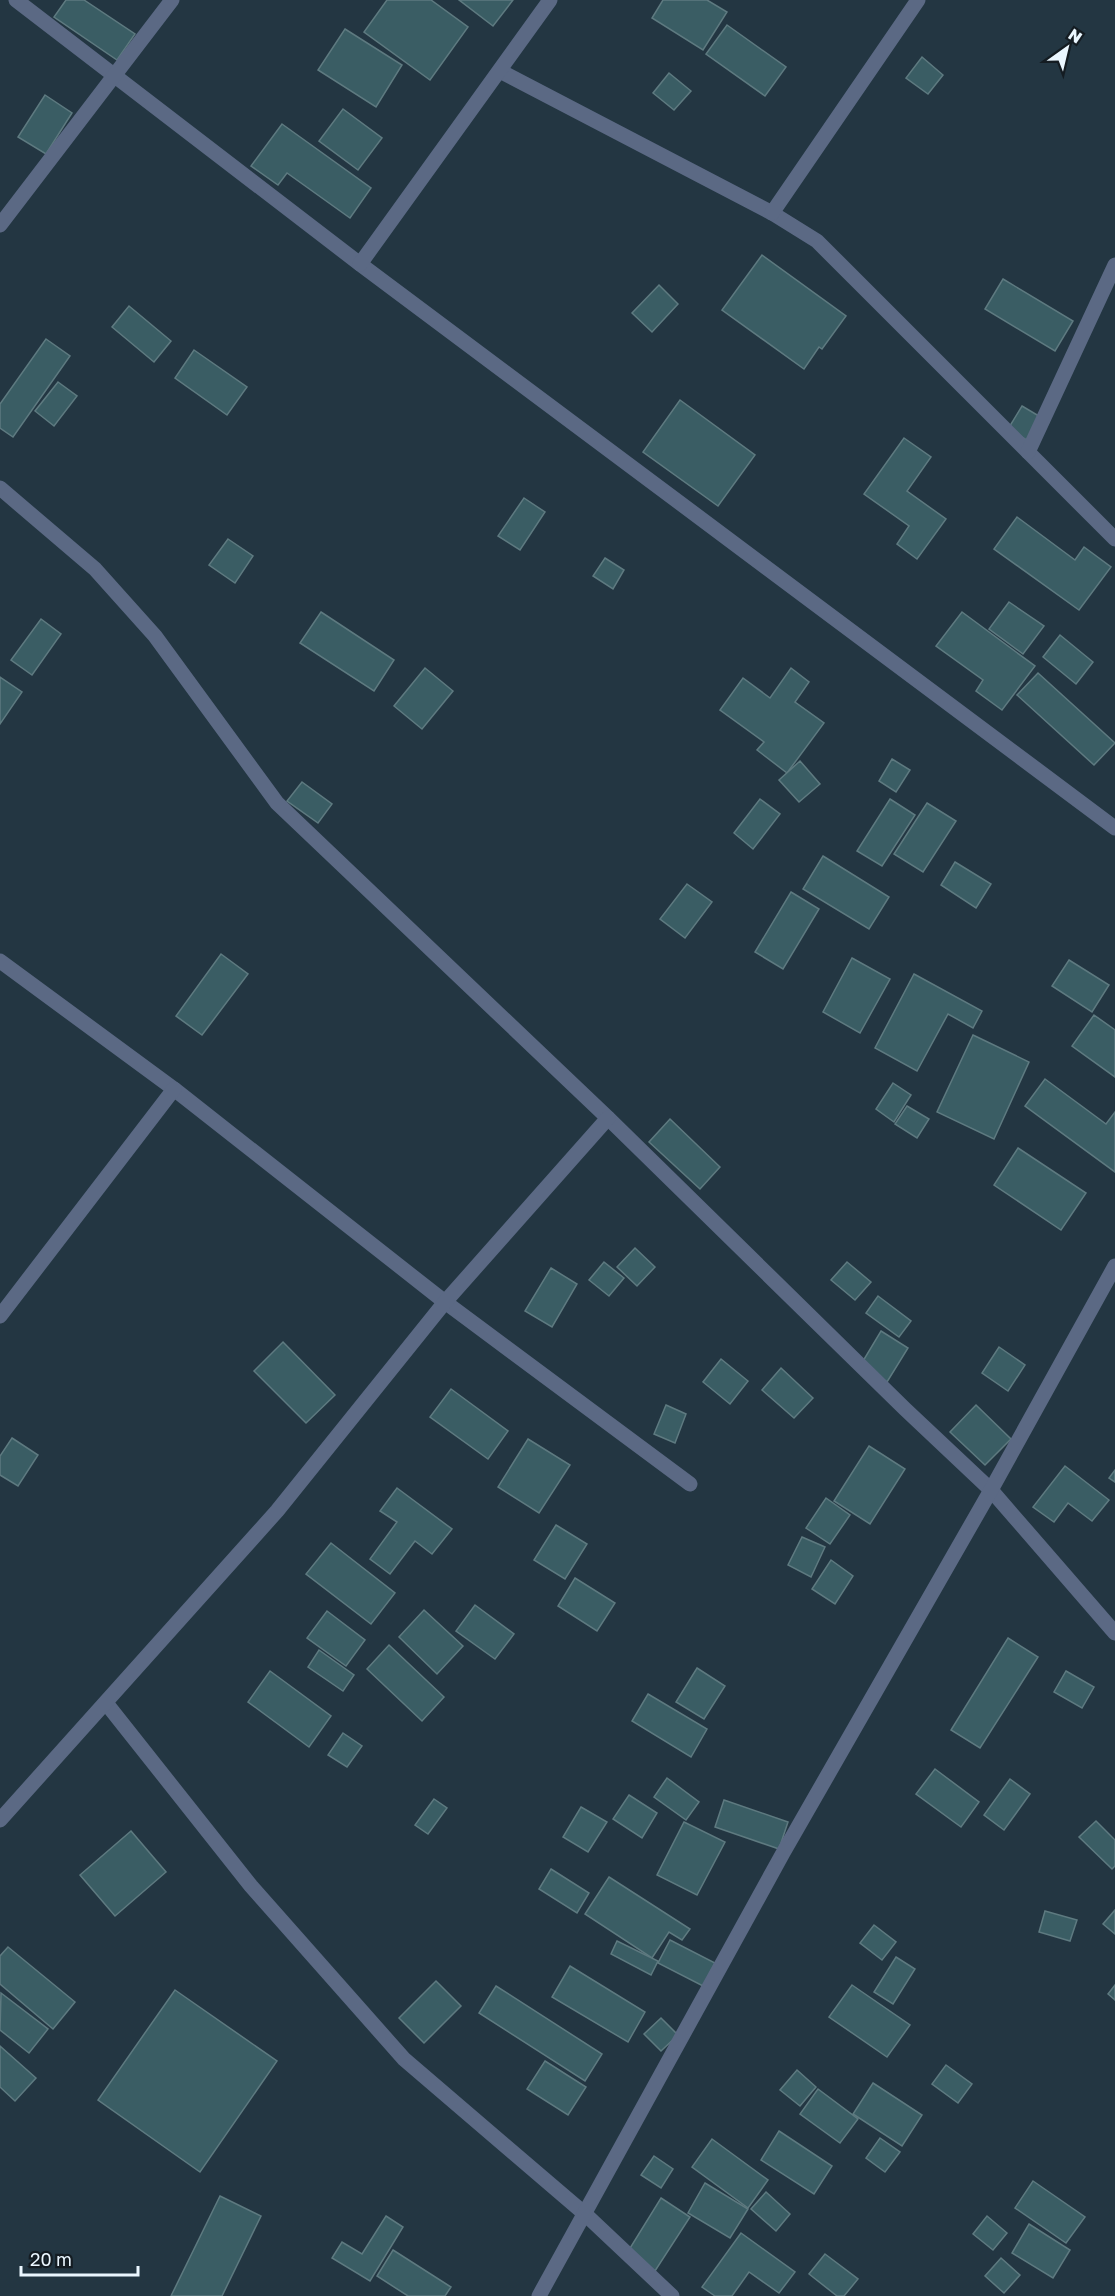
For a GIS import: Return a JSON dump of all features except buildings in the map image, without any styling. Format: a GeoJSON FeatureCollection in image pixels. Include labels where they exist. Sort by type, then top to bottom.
{"type":"FeatureCollection","features":[{"type":"Feature","properties":{"kind":"street"},"geometry":{"type":"LineString","coordinates":[[16,0],[360,264],[1115,828]]}},
{"type":"Feature","properties":{"kind":"street"},"geometry":{"type":"LineString","coordinates":[[0,225],[172,0]]}},
{"type":"Feature","properties":{"kind":"street"},"geometry":{"type":"LineString","coordinates":[[360,264],[550,0]]}},
{"type":"Feature","properties":{"kind":"street"},"geometry":{"type":"LineString","coordinates":[[772,213],[918,0]]}},
{"type":"Feature","properties":{"kind":"street"},"geometry":{"type":"LineString","coordinates":[[500,70],[772,213],[817,241],[1115,539]]}},
{"type":"Feature","properties":{"kind":"street"},"geometry":{"type":"LineString","coordinates":[[1028,452],[1115,265]]}},
{"type":"Feature","properties":{"kind":"street"},"geometry":{"type":"LineString","coordinates":[[0,489],[95,569],[155,636],[277,803],[608,1118],[905,1409],[991,1490],[1115,1633]]}},
{"type":"Feature","properties":{"kind":"street"},"geometry":{"type":"LineString","coordinates":[[0,961],[174,1089],[445,1302],[690,1484]]}},
{"type":"Feature","properties":{"kind":"street"},"geometry":{"type":"LineString","coordinates":[[0,1316],[174,1089]]}},
{"type":"Feature","properties":{"kind":"street"},"geometry":{"type":"LineString","coordinates":[[0,1820],[276,1510],[445,1302],[608,1118]]}},
{"type":"Feature","properties":{"kind":"street"},"geometry":{"type":"LineString","coordinates":[[539,2296],[783,1853],[991,1490],[1115,1266]]}},
{"type":"Feature","properties":{"kind":"street"},"geometry":{"type":"LineString","coordinates":[[106,1703],[251,1886],[404,2060],[585,2214],[672,2296]]}}]}
